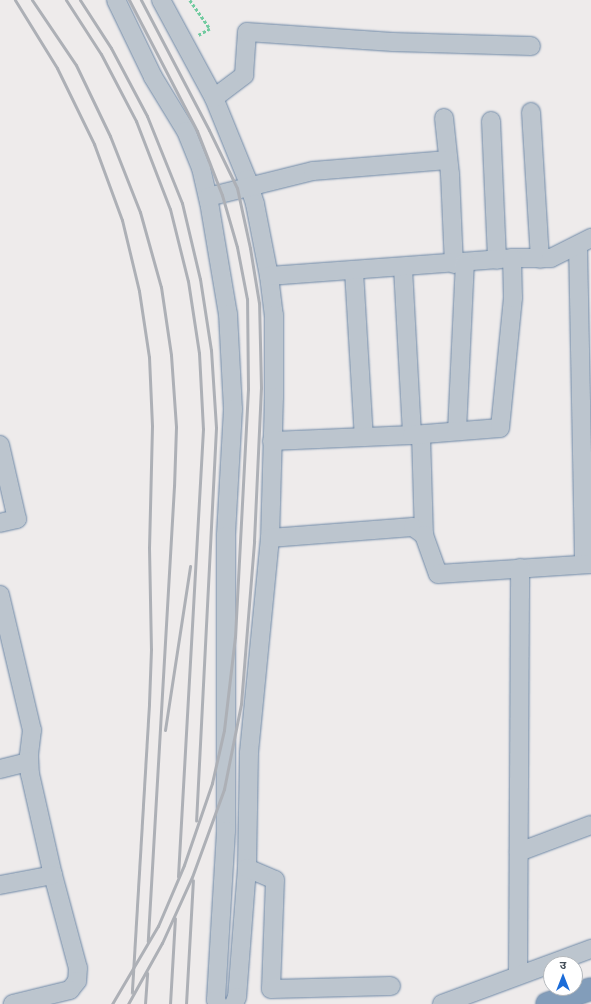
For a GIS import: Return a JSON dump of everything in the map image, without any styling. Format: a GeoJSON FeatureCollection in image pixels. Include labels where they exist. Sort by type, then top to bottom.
{"type":"FeatureCollection","features":[{"type":"Feature","properties":{"kind":"highway"},"geometry":{"type":"LineString","coordinates":[[547,1004],[591,989]]}},
{"type":"Feature","properties":{"kind":"street"},"geometry":{"type":"LineString","coordinates":[[116,0],[153,77],[186,132],[202,168],[228,314],[233,409],[226,536],[226,831],[216,1000],[218,1004]]}},
{"type":"Feature","properties":{"kind":"street"},"geometry":{"type":"LineString","coordinates":[[161,0],[214,98],[249,187],[269,276],[274,315],[270,538],[249,753],[247,868],[237,997],[234,1004]]}},
{"type":"Feature","properties":{"kind":"street"},"geometry":{"type":"LineString","coordinates":[[214,98],[244,75],[246,32],[393,42],[531,46]]}},
{"type":"Feature","properties":{"kind":"street"},"geometry":{"type":"LineString","coordinates":[[531,112],[540,259]]}},
{"type":"Feature","properties":{"kind":"street"},"geometry":{"type":"LineString","coordinates":[[444,118],[460,263],[457,432]]}},
{"type":"Feature","properties":{"kind":"street"},"geometry":{"type":"LineString","coordinates":[[272,441],[416,435],[500,428],[513,298],[505,259],[491,121]]}},
{"type":"Feature","properties":{"kind":"street"},"geometry":{"type":"LineString","coordinates":[[208,197],[267,181],[313,171],[448,160]]}},
{"type":"Feature","properties":{"kind":"street"},"geometry":{"type":"LineString","coordinates":[[269,276],[403,268],[505,259],[551,258],[584,242],[587,564],[438,574],[424,535],[403,268]]}},
{"type":"Feature","properties":{"kind":"street"},"geometry":{"type":"LineString","coordinates":[[354,271],[364,437]]}},
{"type":"Feature","properties":{"kind":"street"},"geometry":{"type":"LineString","coordinates":[[0,445],[18,519],[0,523]]}},
{"type":"Feature","properties":{"kind":"street"},"geometry":{"type":"LineString","coordinates":[[270,538],[412,527],[424,535]]}},
{"type":"Feature","properties":{"kind":"street"},"geometry":{"type":"LineString","coordinates":[[518,975],[520,568]]}},
{"type":"Feature","properties":{"kind":"street"},"geometry":{"type":"LineString","coordinates":[[0,595],[32,730],[29,762],[30,774],[53,875],[78,968],[77,981],[70,990],[12,1004]]}},
{"type":"Feature","properties":{"kind":"street"},"geometry":{"type":"LineString","coordinates":[[0,769],[29,762]]}},
{"type":"Feature","properties":{"kind":"street"},"geometry":{"type":"LineString","coordinates":[[519,852],[591,825]]}},
{"type":"Feature","properties":{"kind":"street"},"geometry":{"type":"LineString","coordinates":[[247,868],[275,880],[271,989],[391,986]]}},
{"type":"Feature","properties":{"kind":"street"},"geometry":{"type":"LineString","coordinates":[[0,885],[53,875]]}},
{"type":"Feature","properties":{"kind":"street"},"geometry":{"type":"LineString","coordinates":[[442,1004],[591,949]]}},
{"type":"Feature","properties":{"kind":"path"},"geometry":{"type":"LineString","coordinates":[[184,43],[210,29],[190,0]]}},
{"type":"Feature","properties":{"kind":"railway"},"geometry":{"type":"LineString","coordinates":[[15,0],[57,68],[94,144],[122,220],[139,291],[149,357],[152,426],[149,547],[151,649],[132,993]]}},
{"type":"Feature","properties":{"kind":"railway"},"geometry":{"type":"LineString","coordinates":[[32,0],[76,65],[110,136],[140,212],[161,287],[171,355],[176,427],[174,486],[148,941]]}},
{"type":"Feature","properties":{"kind":"railway"},"geometry":{"type":"LineString","coordinates":[[66,0],[101,54],[136,121],[170,209],[188,281],[199,353],[203,429],[178,876]]}},
{"type":"Feature","properties":{"kind":"railway"},"geometry":{"type":"LineString","coordinates":[[80,0],[111,48],[147,116],[182,203],[200,279],[211,350],[216,428],[196,820]]}},
{"type":"Feature","properties":{"kind":"railway"},"geometry":{"type":"LineString","coordinates":[[112,1004],[158,926],[184,865],[212,783],[224,730],[235,637],[248,389],[247,299],[237,247],[222,195],[197,131],[129,0]]}},
{"type":"Feature","properties":{"kind":"railway"},"geometry":{"type":"LineString","coordinates":[[128,1004],[162,943],[192,877],[224,789],[241,704],[254,541],[261,388],[259,303],[250,248],[237,188],[209,130],[141,0]]}},
{"type":"Feature","properties":{"kind":"railway"},"geometry":{"type":"LineString","coordinates":[[165,730],[190,566]]}},
{"type":"Feature","properties":{"kind":"railway"},"geometry":{"type":"LineString","coordinates":[[186,1004],[193,880]]}},
{"type":"Feature","properties":{"kind":"railway"},"geometry":{"type":"LineString","coordinates":[[170,1004],[175,918]]}},
{"type":"Feature","properties":{"kind":"railway"},"geometry":{"type":"LineString","coordinates":[[145,1004],[147,973]]}}]}
